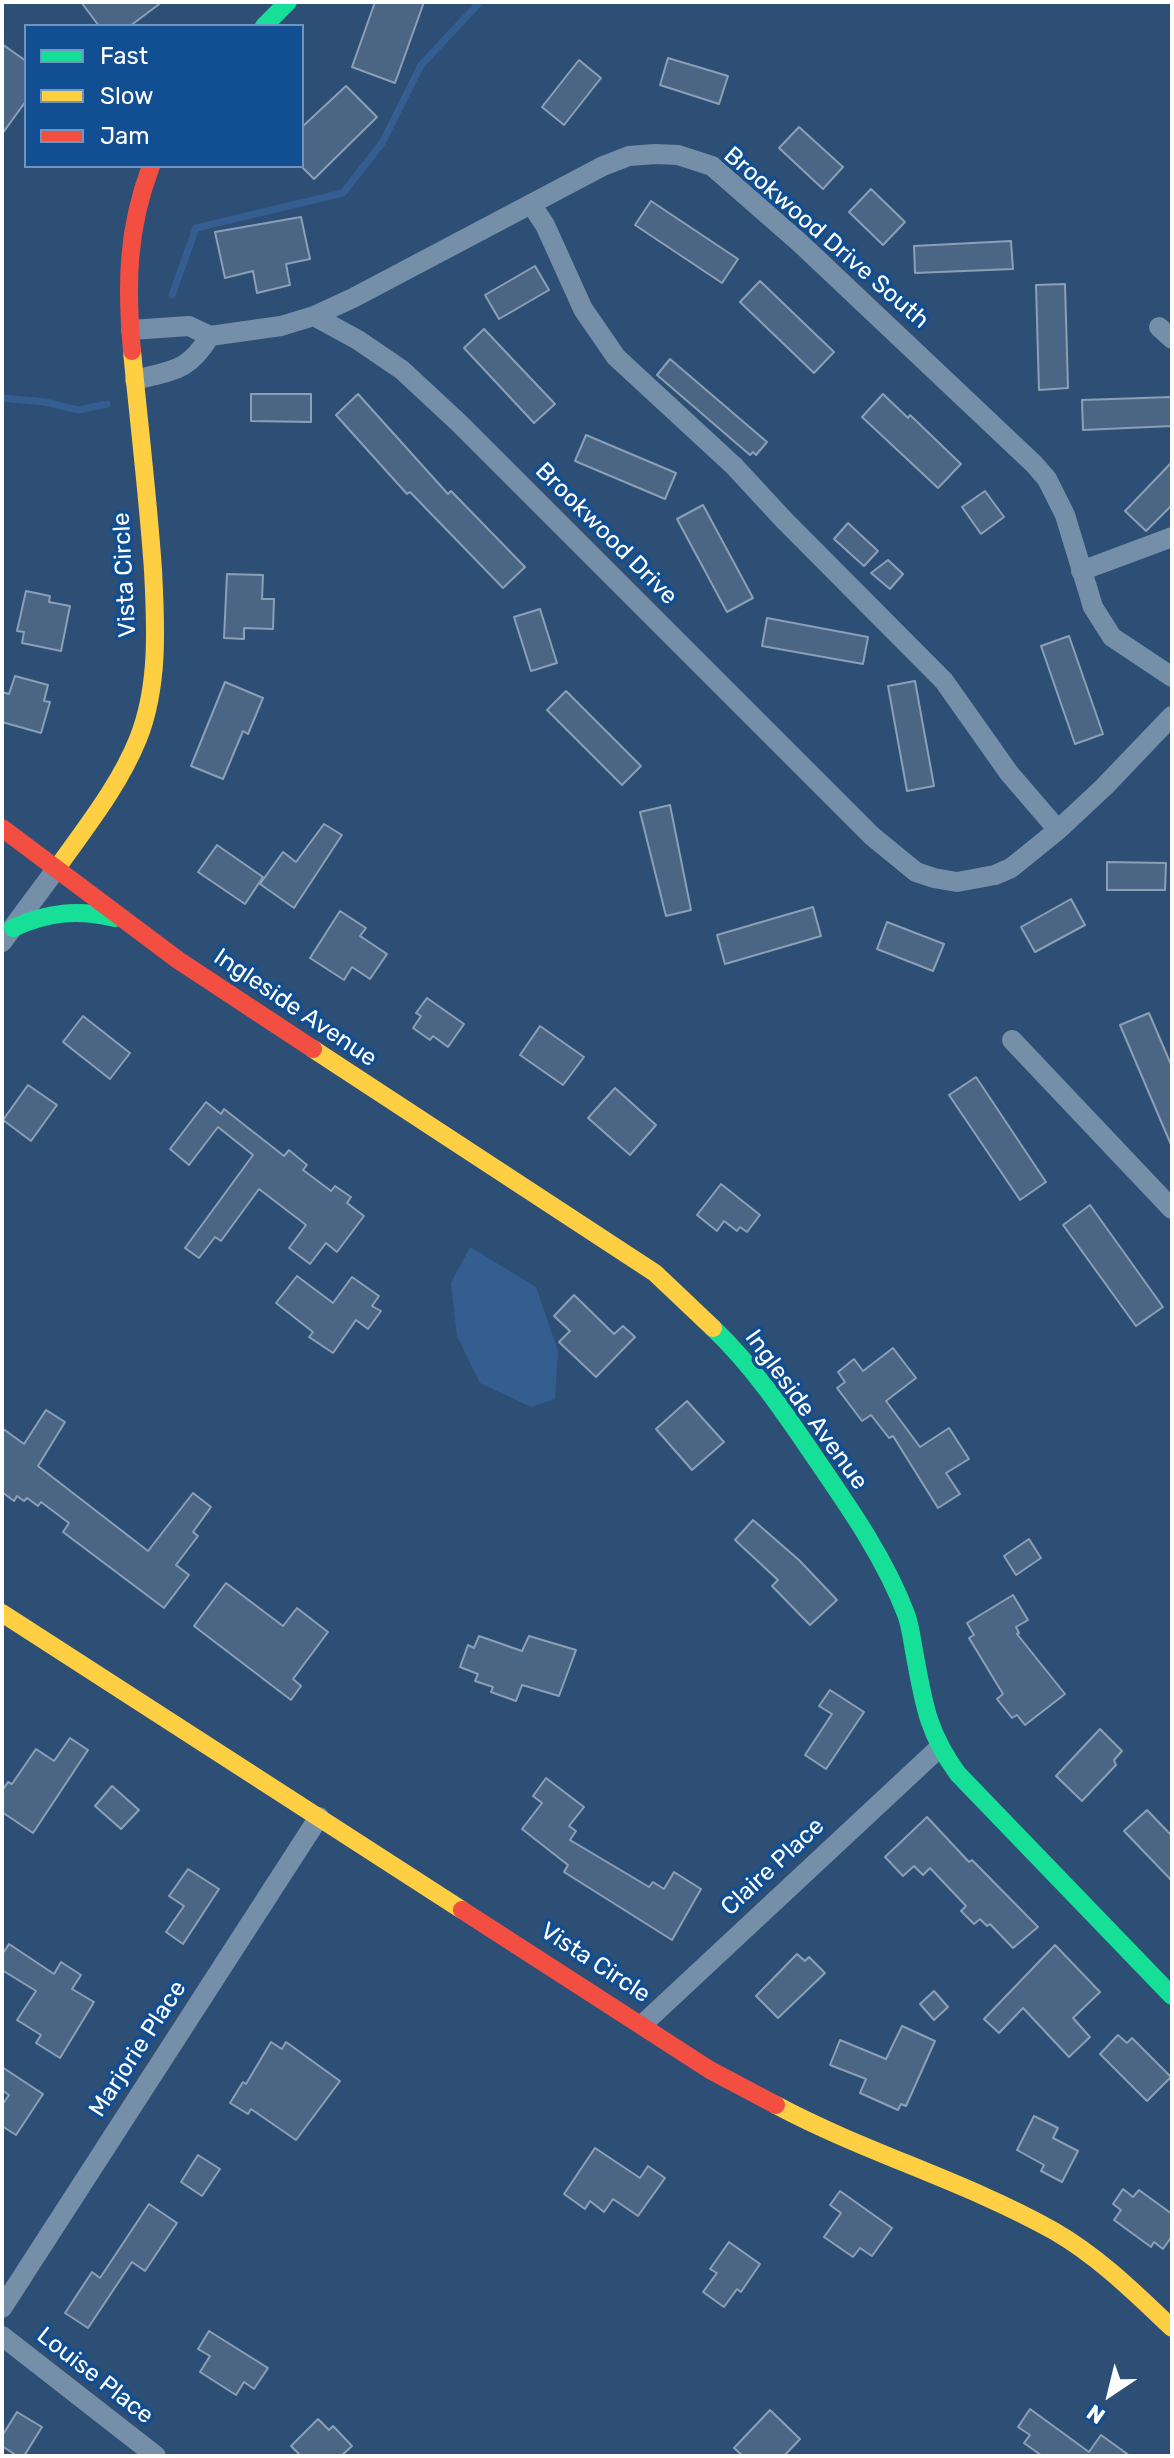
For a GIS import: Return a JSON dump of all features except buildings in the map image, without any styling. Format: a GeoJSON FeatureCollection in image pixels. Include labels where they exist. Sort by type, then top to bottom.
{"type":"FeatureCollection","features":[{"type":"Feature","properties":{"kind":"street"},"geometry":{"type":"LineString","coordinates":[[266,24],[288,2]]}},
{"type":"Feature","properties":{"kind":"street","name":"Brookwood Drive South"},"geometry":{"type":"LineString","coordinates":[[314,316],[603,166],[629,156],[678,155],[712,166],[790,234],[1034,464],[1047,479],[1065,515],[1093,607],[1112,637],[1172,677]]}},
{"type":"Feature","properties":{"kind":"street","name":"Vista Circle"},"geometry":{"type":"LineString","coordinates":[[7,935],[103,803],[138,738],[149,694],[156,647],[152,545],[135,380],[128,253],[135,214],[150,168]]}},
{"type":"Feature","properties":{"kind":"street"},"geometry":{"type":"LineString","coordinates":[[531,204],[545,225],[583,309],[616,357],[734,466],[944,681],[1009,773],[1058,830],[1172,716]]}},
{"type":"Feature","properties":{"kind":"street"},"geometry":{"type":"LineString","coordinates":[[131,330],[189,326],[210,336],[281,326],[314,316]]}},
{"type":"Feature","properties":{"kind":"street","name":"Brookwood Drive"},"geometry":{"type":"LineString","coordinates":[[314,316],[358,340],[402,370],[459,423],[872,836],[916,872],[957,882],[995,875],[1011,868],[1058,830]]}},
{"type":"Feature","properties":{"kind":"street"},"geometry":{"type":"LineString","coordinates":[[135,380],[180,368],[197,356],[210,336]]}},
{"type":"Feature","properties":{"kind":"street"},"geometry":{"type":"LineString","coordinates":[[1081,571],[1172,537]]}},
{"type":"Feature","properties":{"kind":"street","name":"Ingleside Avenue"},"geometry":{"type":"LineString","coordinates":[[2,828],[122,920],[280,1028],[655,1273],[735,1349],[839,1493],[886,1569],[907,1617],[926,1713],[939,1748],[958,1774],[1172,1996]]}},
{"type":"Feature","properties":{"kind":"street"},"geometry":{"type":"LineString","coordinates":[[7,935],[39,916],[86,910],[122,920]]}},
{"type":"Feature","properties":{"kind":"street"},"geometry":{"type":"LineString","coordinates":[[1012,1040],[1172,1209]]}},
{"type":"Feature","properties":{"kind":"street","name":"Vista Circle"},"geometry":{"type":"LineString","coordinates":[[2,1613],[710,2070],[812,2125],[981,2196],[1055,2232],[1110,2270],[1172,2328]]}},
{"type":"Feature","properties":{"kind":"street","name":"Claire Place"},"geometry":{"type":"LineString","coordinates":[[643,2024],[939,1748]]}},
{"type":"Feature","properties":{"kind":"street","name":"Marjorie Place"},"geometry":{"type":"LineString","coordinates":[[2,2308],[319,1817]]}},
{"type":"Feature","properties":{"kind":"street","name":"Louise Place"},"geometry":{"type":"LineString","coordinates":[[2,2336],[156,2456]]}},
{"type":"Feature","properties":{"kind":"water"},"geometry":{"type":"Polygon","coordinates":[[[470,1247],[536,1287],[558,1351],[555,1399],[531,1407],[480,1383],[457,1336],[451,1283],[470,1247]]]}},
{"type":"Feature","properties":{"kind":"waterway"},"geometry":{"type":"LineString","coordinates":[[172,295],[196,228],[343,193],[382,143],[421,65],[480,2]]}},
{"type":"Feature","properties":{"kind":"waterway"},"geometry":{"type":"LineString","coordinates":[[2,398],[45,402],[78,410],[107,404]]}},
{"type":"Feature","properties":{"kind":"traffic: fast"},"geometry":{"type":"LineString","coordinates":[[266,24],[288,2]]}},
{"type":"Feature","properties":{"kind":"traffic: fast"},"geometry":{"type":"LineString","coordinates":[[13,928],[38,918],[63,914],[115,918]]}},
{"type":"Feature","properties":{"kind":"traffic: fast"},"geometry":{"type":"LineString","coordinates":[[713,1328],[782,1409],[878,1554],[908,1619],[925,1704],[934,1732],[958,1774],[1172,1996]]}},
{"type":"Feature","properties":{"kind":"traffic: slow"},"geometry":{"type":"LineString","coordinates":[[57,868],[121,773],[138,739],[150,699],[155,634],[153,570],[132,351]]}},
{"type":"Feature","properties":{"kind":"traffic: slow"},"geometry":{"type":"LineString","coordinates":[[313,1049],[655,1273],[713,1328]]}},
{"type":"Feature","properties":{"kind":"traffic: slow"},"geometry":{"type":"LineString","coordinates":[[2,1613],[462,1910]]}},
{"type":"Feature","properties":{"kind":"traffic: slow"},"geometry":{"type":"LineString","coordinates":[[776,2105],[845,2138],[986,2197],[1054,2231],[1101,2264],[1172,2328]]}},
{"type":"Feature","properties":{"kind":"traffic: jam"},"geometry":{"type":"LineString","coordinates":[[132,351],[130,257],[137,212],[150,168]]}},
{"type":"Feature","properties":{"kind":"traffic: jam"},"geometry":{"type":"LineString","coordinates":[[2,828],[178,960],[313,1049]]}},
{"type":"Feature","properties":{"kind":"traffic: jam"},"geometry":{"type":"LineString","coordinates":[[462,1910],[710,2070],[776,2105]]}}]}
